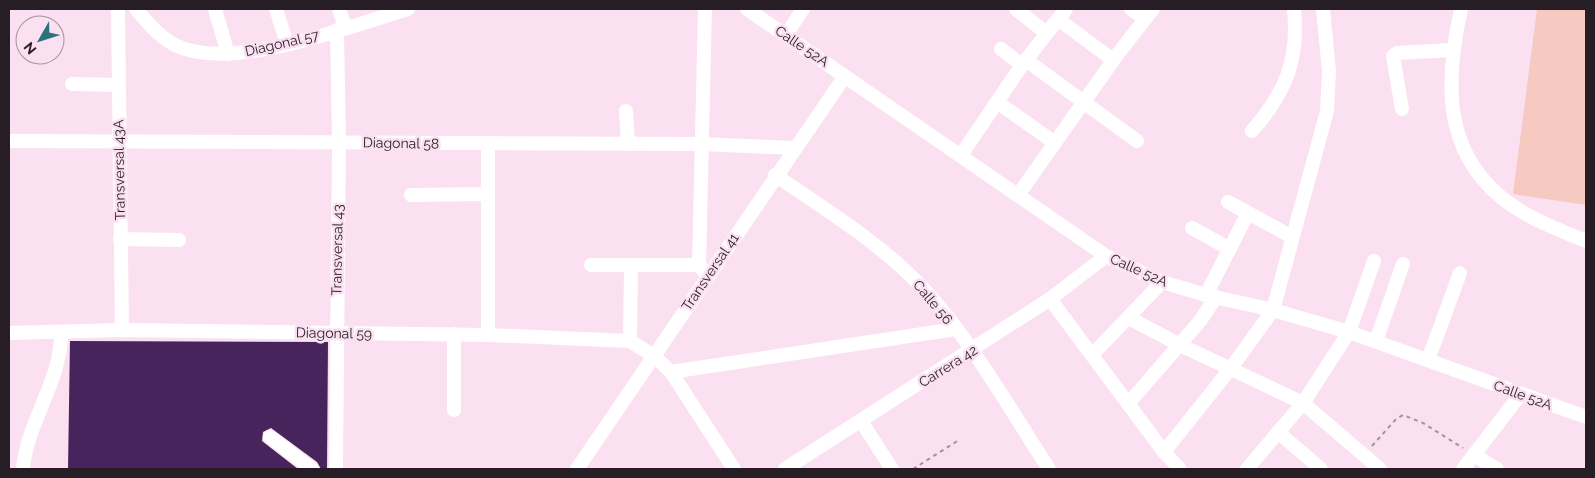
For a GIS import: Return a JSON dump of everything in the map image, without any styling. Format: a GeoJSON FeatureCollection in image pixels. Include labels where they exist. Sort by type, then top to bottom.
{"type":"FeatureCollection","features":[{"type":"Feature","properties":{"kind":"street","name":"Transversal 43A"},"geometry":{"type":"LineString","coordinates":[[118,9],[122,330]]}},
{"type":"Feature","properties":{"kind":"street","name":"Diagonal 57"},"geometry":{"type":"LineString","coordinates":[[136,9],[158,34],[174,44],[191,51],[228,54],[287,44],[408,9]]}},
{"type":"Feature","properties":{"kind":"street"},"geometry":{"type":"LineString","coordinates":[[215,9],[228,54]]}},
{"type":"Feature","properties":{"kind":"street"},"geometry":{"type":"LineString","coordinates":[[276,9],[287,44]]}},
{"type":"Feature","properties":{"kind":"street","name":"Transversal 43"},"geometry":{"type":"LineString","coordinates":[[336,469],[336,333],[341,29],[339,9]]}},
{"type":"Feature","properties":{"kind":"street"},"geometry":{"type":"LineString","coordinates":[[591,265],[631,265],[703,270],[701,144],[705,9]]}},
{"type":"Feature","properties":{"kind":"street","name":"Calle 52A"},"geometry":{"type":"LineString","coordinates":[[746,9],[1106,256],[1162,282],[1211,296],[1273,310],[1349,332],[1520,395],[1586,417]]}},
{"type":"Feature","properties":{"kind":"street"},"geometry":{"type":"LineString","coordinates":[[786,35],[804,9]]}},
{"type":"Feature","properties":{"kind":"street"},"geometry":{"type":"LineString","coordinates":[[1016,9],[1046,33]]}},
{"type":"Feature","properties":{"kind":"street"},"geometry":{"type":"LineString","coordinates":[[1018,195],[1149,13],[1132,9]]}},
{"type":"Feature","properties":{"kind":"street"},"geometry":{"type":"LineString","coordinates":[[1252,131],[1279,94],[1291,67],[1296,44],[1294,9]]}},
{"type":"Feature","properties":{"kind":"street"},"geometry":{"type":"LineString","coordinates":[[1164,452],[1231,368],[1273,310],[1327,111],[1329,71],[1323,9]]}},
{"type":"Feature","properties":{"kind":"street"},"geometry":{"type":"LineString","coordinates":[[1461,9],[1452,50],[1450,85],[1454,119],[1464,148],[1478,174],[1502,198],[1531,217],[1586,241]]}},
{"type":"Feature","properties":{"kind":"street"},"geometry":{"type":"LineString","coordinates":[[961,155],[1024,62],[1062,14],[1114,60]]}},
{"type":"Feature","properties":{"kind":"street"},"geometry":{"type":"LineString","coordinates":[[1001,49],[1084,102],[1137,141]]}},
{"type":"Feature","properties":{"kind":"street"},"geometry":{"type":"LineString","coordinates":[[1402,109],[1393,56],[1397,53],[1452,50]]}},
{"type":"Feature","properties":{"kind":"street","name":"Transversal 41"},"geometry":{"type":"LineString","coordinates":[[577,469],[654,356],[703,270],[775,175],[845,76]]}},
{"type":"Feature","properties":{"kind":"street"},"geometry":{"type":"LineString","coordinates":[[72,84],[118,85]]}},
{"type":"Feature","properties":{"kind":"street"},"geometry":{"type":"LineString","coordinates":[[997,102],[1055,143]]}},
{"type":"Feature","properties":{"kind":"street"},"geometry":{"type":"LineString","coordinates":[[626,111],[628,144]]}},
{"type":"Feature","properties":{"kind":"street","name":"Diagonal 58"},"geometry":{"type":"LineString","coordinates":[[9,142],[339,142],[488,145],[701,144],[794,148]]}},
{"type":"Feature","properties":{"kind":"street"},"geometry":{"type":"LineString","coordinates":[[488,145],[488,335]]}},
{"type":"Feature","properties":{"kind":"street","name":"Calle 56"},"geometry":{"type":"LineString","coordinates":[[775,175],[861,234],[916,280],[972,351],[1049,469]]}},
{"type":"Feature","properties":{"kind":"street"},"geometry":{"type":"LineString","coordinates":[[410,195],[488,194]]}},
{"type":"Feature","properties":{"kind":"street"},"geometry":{"type":"LineString","coordinates":[[1228,202],[1292,238]]}},
{"type":"Feature","properties":{"kind":"street"},"geometry":{"type":"LineString","coordinates":[[1128,404],[1180,345],[1211,296],[1230,249],[1248,213]]}},
{"type":"Feature","properties":{"kind":"street"},"geometry":{"type":"LineString","coordinates":[[1192,228],[1230,249]]}},
{"type":"Feature","properties":{"kind":"street"},"geometry":{"type":"LineString","coordinates":[[120,239],[179,240]]}},
{"type":"Feature","properties":{"kind":"street","name":"Carrera 42"},"geometry":{"type":"LineString","coordinates":[[785,469],[972,351],[1050,299],[1106,256]]}},
{"type":"Feature","properties":{"kind":"street"},"geometry":{"type":"LineString","coordinates":[[1247,469],[1303,403],[1349,332],[1374,261]]}},
{"type":"Feature","properties":{"kind":"street"},"geometry":{"type":"LineString","coordinates":[[1376,341],[1403,264]]}},
{"type":"Feature","properties":{"kind":"street"},"geometry":{"type":"LineString","coordinates":[[630,341],[631,265]]}},
{"type":"Feature","properties":{"kind":"street"},"geometry":{"type":"LineString","coordinates":[[1428,360],[1460,273]]}},
{"type":"Feature","properties":{"kind":"street"},"geometry":{"type":"LineString","coordinates":[[1092,355],[1162,282]]}},
{"type":"Feature","properties":{"kind":"street"},"geometry":{"type":"LineString","coordinates":[[1050,299],[1164,452],[1180,469]]}},
{"type":"Feature","properties":{"kind":"street"},"geometry":{"type":"LineString","coordinates":[[1129,318],[1180,345],[1303,403],[1380,469]]}},
{"type":"Feature","properties":{"kind":"street"},"geometry":{"type":"LineString","coordinates":[[671,372],[956,329]]}},
{"type":"Feature","properties":{"kind":"street","name":"Diagonal 59"},"geometry":{"type":"LineString","coordinates":[[9,333],[122,330],[454,334],[630,341],[654,356],[671,372],[734,469]]}},
{"type":"Feature","properties":{"kind":"street"},"geometry":{"type":"LineString","coordinates":[[23,469],[25,452],[34,420],[59,360],[61,332]]}},
{"type":"Feature","properties":{"kind":"street"},"geometry":{"type":"LineString","coordinates":[[454,334],[454,410]]}},
{"type":"Feature","properties":{"kind":"street"},"geometry":{"type":"LineString","coordinates":[[1463,469],[1520,395]]}},
{"type":"Feature","properties":{"kind":"street"},"geometry":{"type":"LineString","coordinates":[[861,421],[892,469]]}},
{"type":"Feature","properties":{"kind":"street"},"geometry":{"type":"LineString","coordinates":[[1279,433],[1321,469]]}},
{"type":"Feature","properties":{"kind":"street"},"geometry":{"type":"LineString","coordinates":[[270,437],[312,469]]}},
{"type":"Feature","properties":{"kind":"street"},"geometry":{"type":"LineString","coordinates":[[1474,455],[1497,469]]}},
{"type":"Feature","properties":{"kind":"path"},"geometry":{"type":"LineString","coordinates":[[1364,456],[1396,419],[1403,416],[1422,423],[1474,455]]}},
{"type":"Feature","properties":{"kind":"path"},"geometry":{"type":"LineString","coordinates":[[913,469],[959,440]]}},
{"type":"Feature","properties":{"kind":"shaded area"},"geometry":{"type":"Polygon","coordinates":[[[1537,9],[1586,9],[1586,205],[1513,194],[1537,9]]]}},
{"type":"Feature","properties":{"kind":"building"},"geometry":{"type":"Polygon","coordinates":[[[70,341],[328,342],[327,469],[321,469],[317,462],[271,428],[263,432],[262,441],[298,469],[68,469],[70,341]]]}}]}
